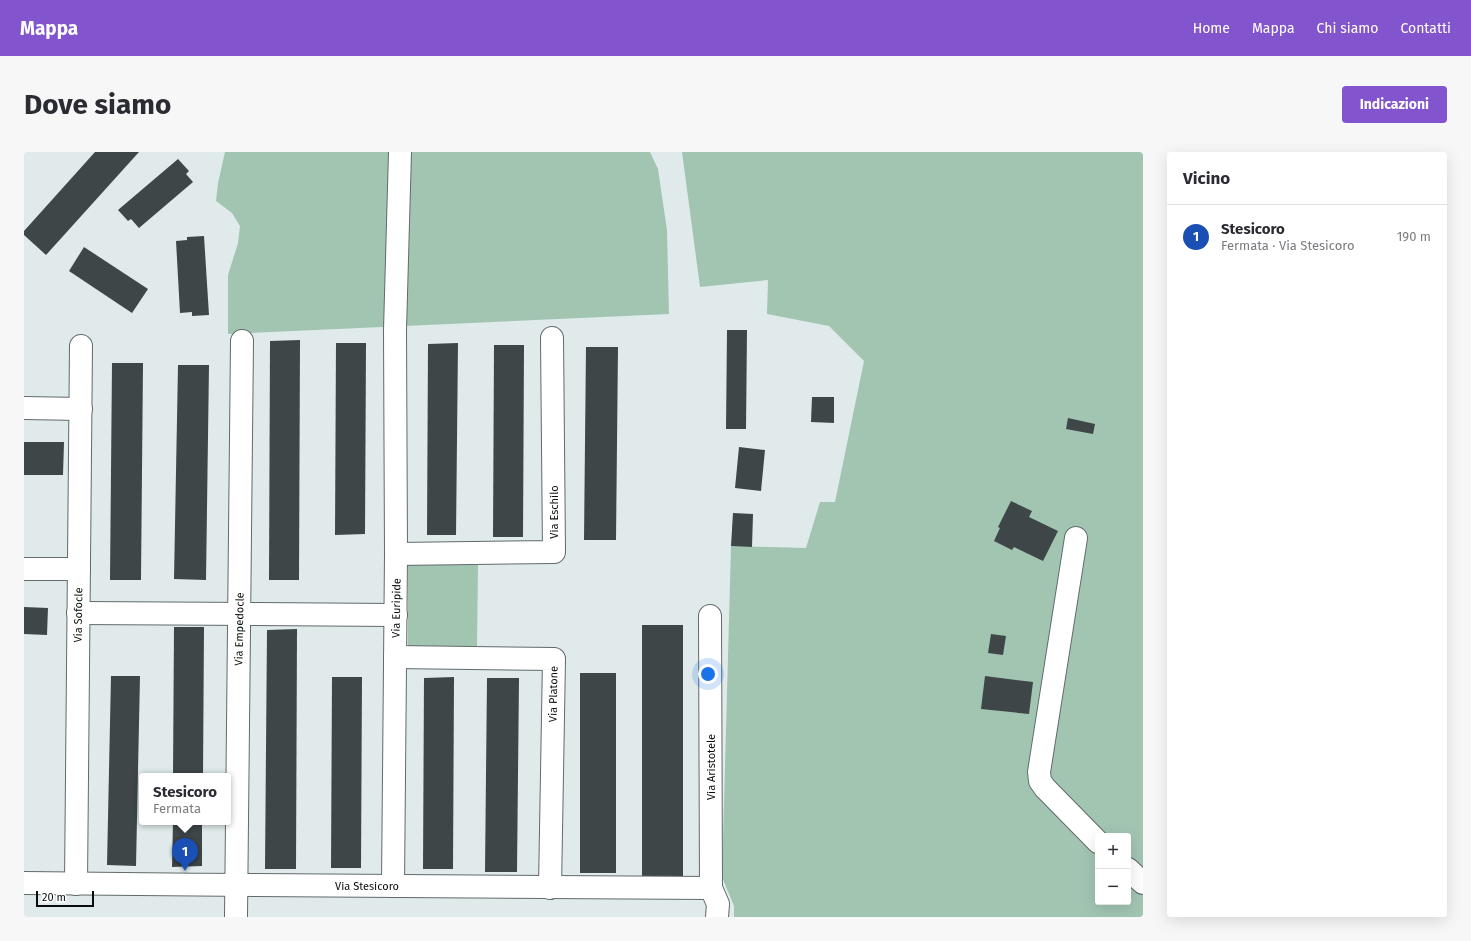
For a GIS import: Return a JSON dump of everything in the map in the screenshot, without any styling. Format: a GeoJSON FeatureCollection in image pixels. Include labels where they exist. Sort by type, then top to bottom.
{"type":"FeatureCollection","features":[{"type":"Feature","properties":{"kind":"street","name":"Via Euripide"},"geometry":{"type":"LineString","coordinates":[[393,886],[396,615],[395,330],[400,152]]}},
{"type":"Feature","properties":{"kind":"street","name":"Via Eschilo"},"geometry":{"type":"LineString","coordinates":[[396,554],[554,552],[552,338]]}},
{"type":"Feature","properties":{"kind":"street","name":"Via Empedocle"},"geometry":{"type":"LineString","coordinates":[[236,917],[242,341]]}},
{"type":"Feature","properties":{"kind":"street","name":"Via Sofocle"},"geometry":{"type":"LineString","coordinates":[[76,884],[81,346]]}},
{"type":"Feature","properties":{"kind":"street"},"geometry":{"type":"LineString","coordinates":[[24,408],[81,409]]}},
{"type":"Feature","properties":{"kind":"street"},"geometry":{"type":"LineString","coordinates":[[1076,538],[1039,772],[1040,781],[1044,788],[1095,839]]}},
{"type":"Feature","properties":{"kind":"street"},"geometry":{"type":"LineString","coordinates":[[24,569],[79,569]]}},
{"type":"Feature","properties":{"kind":"street"},"geometry":{"type":"LineString","coordinates":[[78,613],[396,615]]}},
{"type":"Feature","properties":{"kind":"street","name":"Via Aristotele"},"geometry":{"type":"LineString","coordinates":[[710,616],[711,888],[718,904],[717,917]]}},
{"type":"Feature","properties":{"kind":"street","name":"Via Platone"},"geometry":{"type":"LineString","coordinates":[[395,658],[554,658],[550,888]]}},
{"type":"Feature","properties":{"kind":"street"},"geometry":{"type":"LineString","coordinates":[[1131,872],[1143,883]]}},
{"type":"Feature","properties":{"kind":"street","name":"Via Stesicoro"},"geometry":{"type":"LineString","coordinates":[[24,883],[236,886],[711,888]]}},
{"type":"Feature","properties":{"kind":"green space"},"geometry":{"type":"Polygon","coordinates":[[[225,152],[650,152],[658,169],[667,230],[669,314],[228,334],[228,275],[238,243],[240,226],[232,213],[216,201],[218,183],[225,152]]]}},
{"type":"Feature","properties":{"kind":"green space"},"geometry":{"type":"Polygon","coordinates":[[[682,152],[1143,152],[1143,917],[734,917],[734,906],[722,877],[731,546],[806,548],[820,502],[835,502],[864,361],[829,326],[767,314],[768,280],[700,287],[682,152]]]}},
{"type":"Feature","properties":{"kind":"green space"},"geometry":{"type":"Polygon","coordinates":[[[408,565],[478,565],[477,648],[408,647],[408,565]]]}},
{"type":"Feature","properties":{"kind":"building"},"geometry":{"type":"Polygon","coordinates":[[[95,152],[139,152],[46,255],[24,235],[24,231],[95,152]]]}},
{"type":"Feature","properties":{"kind":"building"},"geometry":{"type":"Polygon","coordinates":[[[178,159],[189,171],[186,174],[193,182],[139,228],[131,219],[128,221],[118,210],[178,159]]]}},
{"type":"Feature","properties":{"kind":"building"},"geometry":{"type":"Polygon","coordinates":[[[204,236],[209,315],[192,316],[192,312],[180,313],[176,241],[187,240],[187,237],[204,236]]]}},
{"type":"Feature","properties":{"kind":"building"},"geometry":{"type":"Polygon","coordinates":[[[84,247],[148,289],[132,313],[69,271],[84,247]]]}},
{"type":"Feature","properties":{"kind":"building"},"geometry":{"type":"Polygon","coordinates":[[[727,330],[747,330],[746,429],[726,429],[727,330]]]}},
{"type":"Feature","properties":{"kind":"building"},"geometry":{"type":"Polygon","coordinates":[[[300,340],[299,580],[269,580],[270,341],[300,340]]]}},
{"type":"Feature","properties":{"kind":"building"},"geometry":{"type":"Polygon","coordinates":[[[336,343],[366,343],[365,534],[335,535],[336,343]]]}},
{"type":"Feature","properties":{"kind":"building"},"geometry":{"type":"Polygon","coordinates":[[[458,343],[456,535],[427,535],[428,344],[458,343]]]}},
{"type":"Feature","properties":{"kind":"building"},"geometry":{"type":"Polygon","coordinates":[[[494,345],[524,345],[523,537],[493,537],[494,345]]]}},
{"type":"Feature","properties":{"kind":"building"},"geometry":{"type":"Polygon","coordinates":[[[586,347],[618,347],[616,540],[584,540],[586,347]]]}},
{"type":"Feature","properties":{"kind":"building"},"geometry":{"type":"Polygon","coordinates":[[[112,363],[143,363],[141,580],[110,580],[112,363]]]}},
{"type":"Feature","properties":{"kind":"building"},"geometry":{"type":"Polygon","coordinates":[[[178,365],[209,365],[206,580],[174,579],[178,365]]]}},
{"type":"Feature","properties":{"kind":"building"},"geometry":{"type":"Polygon","coordinates":[[[812,397],[834,397],[834,423],[811,422],[812,397]]]}},
{"type":"Feature","properties":{"kind":"building"},"geometry":{"type":"Polygon","coordinates":[[[1068,418],[1095,424],[1093,434],[1066,429],[1068,418]]]}},
{"type":"Feature","properties":{"kind":"building"},"geometry":{"type":"Polygon","coordinates":[[[24,442],[64,442],[63,475],[24,475],[24,442]]]}},
{"type":"Feature","properties":{"kind":"building"},"geometry":{"type":"Polygon","coordinates":[[[739,447],[765,450],[761,491],[735,488],[739,447]]]}},
{"type":"Feature","properties":{"kind":"building"},"geometry":{"type":"Polygon","coordinates":[[[1011,501],[1032,511],[1029,517],[1058,531],[1043,561],[1014,547],[1012,550],[994,541],[1000,528],[998,527],[1011,501]]]}},
{"type":"Feature","properties":{"kind":"building"},"geometry":{"type":"Polygon","coordinates":[[[733,513],[753,514],[752,547],[731,546],[733,513]]]}},
{"type":"Feature","properties":{"kind":"building"},"geometry":{"type":"Polygon","coordinates":[[[24,607],[48,608],[47,635],[24,634],[24,607]]]}},
{"type":"Feature","properties":{"kind":"building"},"geometry":{"type":"Polygon","coordinates":[[[642,625],[683,625],[683,877],[642,877],[642,625]]]}},
{"type":"Feature","properties":{"kind":"building"},"geometry":{"type":"Polygon","coordinates":[[[174,627],[204,627],[203,773],[173,773],[174,627]]]}},
{"type":"Feature","properties":{"kind":"building"},"geometry":{"type":"Polygon","coordinates":[[[297,629],[296,869],[265,869],[267,630],[297,629]]]}},
{"type":"Feature","properties":{"kind":"building"},"geometry":{"type":"Polygon","coordinates":[[[991,634],[1006,636],[1003,655],[988,653],[991,634]]]}},
{"type":"Feature","properties":{"kind":"building"},"geometry":{"type":"Polygon","coordinates":[[[580,673],[616,673],[616,873],[580,873],[580,673]]]}},
{"type":"Feature","properties":{"kind":"building"},"geometry":{"type":"Polygon","coordinates":[[[111,676],[140,676],[136,866],[107,865],[111,676]]]}},
{"type":"Feature","properties":{"kind":"building"},"geometry":{"type":"Polygon","coordinates":[[[985,676],[1033,682],[1029,714],[981,709],[985,676]]]}},
{"type":"Feature","properties":{"kind":"building"},"geometry":{"type":"Polygon","coordinates":[[[332,677],[362,677],[361,868],[331,868],[332,677]]]}},
{"type":"Feature","properties":{"kind":"building"},"geometry":{"type":"Polygon","coordinates":[[[454,677],[453,869],[423,869],[424,678],[454,677]]]}},
{"type":"Feature","properties":{"kind":"building"},"geometry":{"type":"Polygon","coordinates":[[[487,678],[519,678],[517,872],[485,872],[487,678]]]}},
{"type":"Feature","properties":{"kind":"building"},"geometry":{"type":"Polygon","coordinates":[[[173,825],[202,825],[202,866],[172,867],[173,825]]]}},
{"type":"Feature","properties":{"kind":"place","name":"Stesicoro"},"geometry":{"type":"Point","coordinates":[185,871]}}]}
